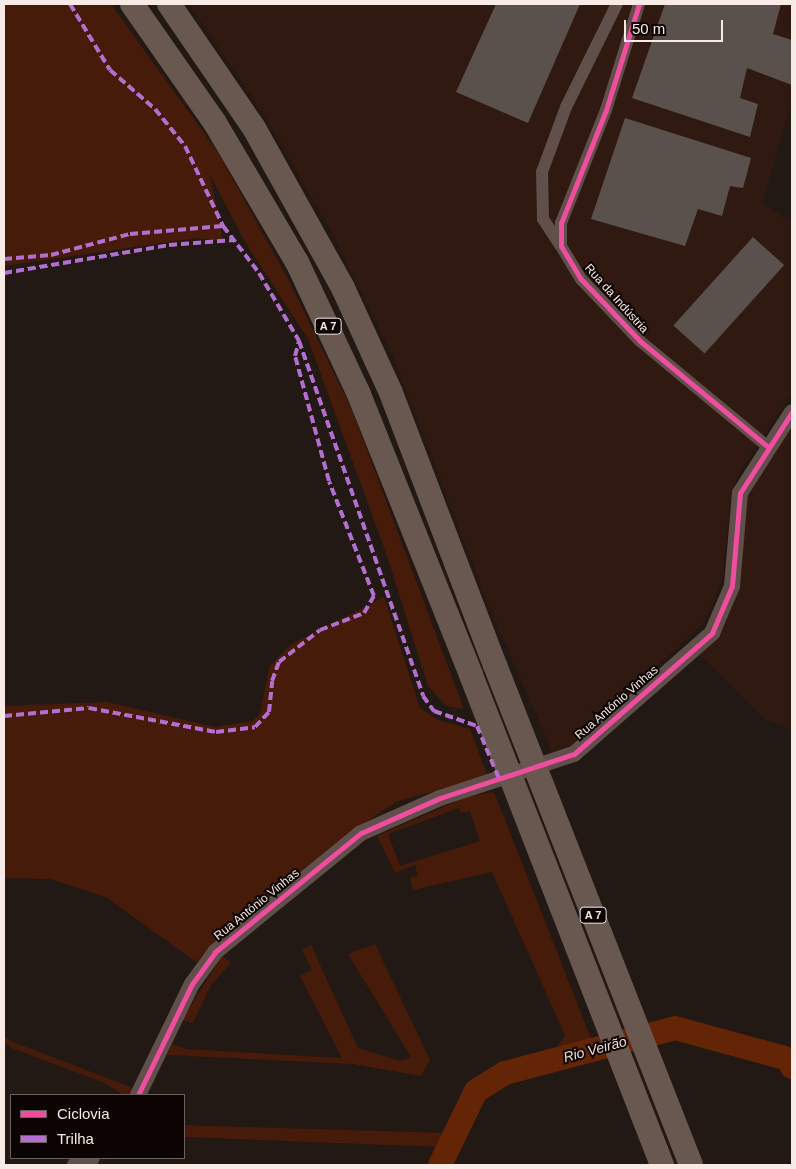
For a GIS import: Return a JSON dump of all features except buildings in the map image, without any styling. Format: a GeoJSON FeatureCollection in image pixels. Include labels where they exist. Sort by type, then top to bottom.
{"type":"FeatureCollection","features":[{"type":"Feature","properties":{"kind":"highway","name":"A 7"},"geometry":{"type":"LineString","coordinates":[[132,4],[216,122],[297,262],[358,392],[662,1165]]}},
{"type":"Feature","properties":{"kind":"highway","name":"A 7"},"geometry":{"type":"LineString","coordinates":[[169,4],[254,128],[343,288],[391,393],[494,665],[691,1165]]}},
{"type":"Feature","properties":{"kind":"street","name":"Rua da Indústria"},"geometry":{"type":"LineString","coordinates":[[616,4],[566,107],[542,172],[543,219],[582,279],[640,341],[768,447]]}},
{"type":"Feature","properties":{"kind":"street"},"geometry":{"type":"LineString","coordinates":[[561,246],[561,223],[606,110],[639,4]]}},
{"type":"Feature","properties":{"kind":"street","name":"Rua António Vinhas"},"geometry":{"type":"LineString","coordinates":[[138,1094],[192,984],[215,952],[361,833],[440,798],[574,754],[712,633],[732,586],[740,493],[792,412]]}},
{"type":"Feature","properties":{"kind":"street"},"geometry":{"type":"LineString","coordinates":[[75,1165],[90,1159]]}},
{"type":"Feature","properties":{"kind":"shaded area"},"geometry":{"type":"Polygon","coordinates":[[[4,4],[111,4],[217,151],[288,279],[352,410],[464,709],[446,706],[428,686],[387,556],[308,339],[245,242],[210,175],[223,241],[197,238],[4,266],[4,4]]]}},
{"type":"Feature","properties":{"kind":"shaded area"},"geometry":{"type":"Polygon","coordinates":[[[189,4],[792,4],[792,102],[762,204],[792,222],[792,393],[738,475],[731,498],[721,585],[704,623],[556,761],[488,604],[394,359],[331,232],[265,117],[189,4]]]}},
{"type":"Feature","properties":{"kind":"shaded area"},"geometry":{"type":"Polygon","coordinates":[[[792,419],[792,730],[765,719],[699,655],[711,641],[747,493],[792,419]]]}},
{"type":"Feature","properties":{"kind":"shaded area"},"geometry":{"type":"Polygon","coordinates":[[[384,597],[420,708],[438,720],[470,729],[488,777],[398,801],[348,833],[233,925],[196,962],[106,897],[50,879],[4,878],[4,706],[107,702],[215,727],[252,721],[260,714],[269,667],[290,645],[384,597]]]}},
{"type":"Feature","properties":{"kind":"shaded area"},"geometry":{"type":"Polygon","coordinates":[[[494,792],[600,1061],[512,1076],[481,1098],[448,1165],[430,1165],[439,1147],[185,1137],[185,1125],[447,1133],[472,1087],[506,1067],[553,1054],[565,1035],[492,872],[413,890],[410,878],[418,876],[415,865],[395,873],[377,836],[466,797],[494,792]],[[459,808],[388,834],[400,866],[480,841],[470,811],[461,813],[459,808]]]}},
{"type":"Feature","properties":{"kind":"shaded area"},"geometry":{"type":"Polygon","coordinates":[[[375,944],[430,1060],[421,1076],[353,1064],[167,1055],[172,1044],[186,1049],[342,1058],[300,976],[312,970],[302,950],[311,945],[358,1048],[400,1061],[411,1057],[348,954],[375,944]]]}},
{"type":"Feature","properties":{"kind":"shaded area"},"geometry":{"type":"Polygon","coordinates":[[[222,956],[231,963],[211,985],[193,1023],[182,1020],[222,956]]]}},
{"type":"Feature","properties":{"kind":"shaded area"},"geometry":{"type":"Polygon","coordinates":[[[4,1036],[13,1042],[133,1088],[130,1094],[122,1094],[105,1083],[14,1049],[4,1043],[4,1036]]]}},
{"type":"Feature","properties":{"kind":"waterway","name":"Rio Veirão"},"geometry":{"type":"LineString","coordinates":[[440,1165],[476,1091],[505,1073],[675,1028],[788,1059],[792,1067]]}},
{"type":"Feature","properties":{"kind":"marked path"},"geometry":{"type":"LineString","coordinates":[[70,4],[110,70],[155,109],[185,146],[223,226],[259,273],[299,341],[423,696],[434,711],[477,726],[500,781]]}},
{"type":"Feature","properties":{"kind":"marked path"},"geometry":{"type":"LineString","coordinates":[[4,259],[51,255],[130,234],[223,226]]}},
{"type":"Feature","properties":{"kind":"marked path"},"geometry":{"type":"LineString","coordinates":[[4,273],[169,245],[234,240]]}},
{"type":"Feature","properties":{"kind":"marked path"},"geometry":{"type":"LineString","coordinates":[[4,716],[89,708],[216,732],[255,727],[269,712],[272,681],[279,662],[320,630],[364,613],[374,596],[329,481],[295,356],[299,341]]}},
{"type":"Feature","properties":{"kind":"cycle path"},"geometry":{"type":"LineString","coordinates":[[639,4],[606,110],[561,223],[561,246],[581,279],[640,341],[768,447]]}},
{"type":"Feature","properties":{"kind":"cycle path"},"geometry":{"type":"LineString","coordinates":[[138,1094],[192,984],[215,952],[361,833],[440,798],[574,754],[712,633],[732,586],[740,493],[792,412]]}}]}
